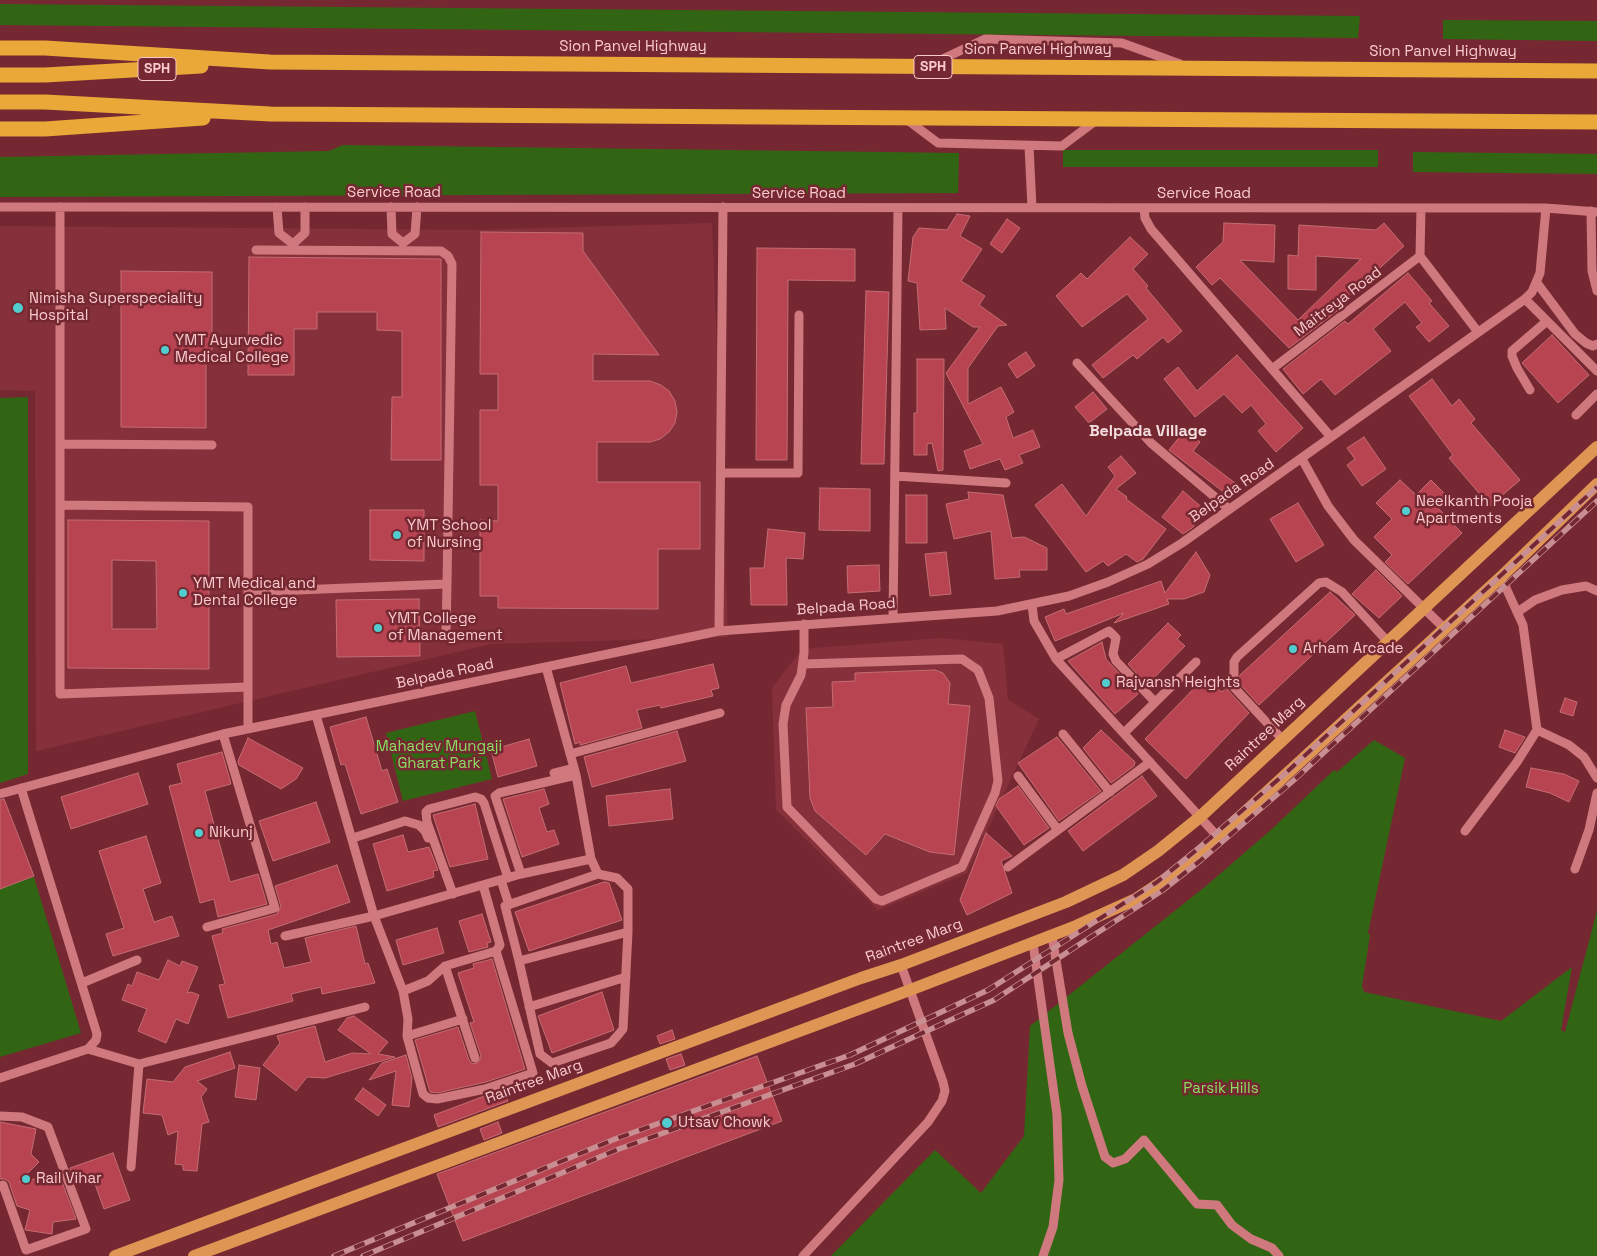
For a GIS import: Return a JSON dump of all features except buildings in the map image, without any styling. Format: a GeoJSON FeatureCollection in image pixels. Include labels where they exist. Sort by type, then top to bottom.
{"type":"FeatureCollection","features":[{"type":"Feature","properties":{"kind":"highway"},"geometry":{"type":"LineString","coordinates":[[0,48],[45,48],[270,62]]}},
{"type":"Feature","properties":{"kind":"highway","name":"Sion Panvel Highway"},"geometry":{"type":"LineString","coordinates":[[270,62],[1597,71]]}},
{"type":"Feature","properties":{"kind":"highway","name":"SPH"},"geometry":{"type":"LineString","coordinates":[[0,75],[45,75],[270,62]]}},
{"type":"Feature","properties":{"kind":"highway"},"geometry":{"type":"LineString","coordinates":[[0,102],[45,102],[270,114],[1597,122]]}},
{"type":"Feature","properties":{"kind":"highway"},"geometry":{"type":"LineString","coordinates":[[0,129],[45,129],[270,114]]}},
{"type":"Feature","properties":{"kind":"main road","name":"Raintree Marg"},"geometry":{"type":"LineString","coordinates":[[115,1256],[852,981],[901,965],[1066,902],[1123,875],[1158,851],[1200,817],[1597,447]]}},
{"type":"Feature","properties":{"kind":"main road"},"geometry":{"type":"LineString","coordinates":[[194,1256],[910,990],[1052,936],[1136,899],[1174,873],[1218,837],[1501,577],[1597,484]]}},
{"type":"Feature","properties":{"kind":"street"},"geometry":{"type":"LineString","coordinates":[[927,66],[985,39],[1122,43],[1192,68]]}},
{"type":"Feature","properties":{"kind":"street"},"geometry":{"type":"LineString","coordinates":[[905,118],[938,143],[1029,146],[1062,146],[1098,119]]}},
{"type":"Feature","properties":{"kind":"street"},"geometry":{"type":"LineString","coordinates":[[1029,146],[1032,208]]}},
{"type":"Feature","properties":{"kind":"street","name":"Service Road"},"geometry":{"type":"LineString","coordinates":[[0,207],[1546,208],[1594,211]]}},
{"type":"Feature","properties":{"kind":"street"},"geometry":{"type":"LineString","coordinates":[[60,207],[60,694],[248,687]]}},
{"type":"Feature","properties":{"kind":"street"},"geometry":{"type":"LineString","coordinates":[[277,207],[279,233],[293,247]]}},
{"type":"Feature","properties":{"kind":"street"},"geometry":{"type":"LineString","coordinates":[[293,247],[305,232],[304,207]]}},
{"type":"Feature","properties":{"kind":"street"},"geometry":{"type":"LineString","coordinates":[[391,207],[392,234],[403,247]]}},
{"type":"Feature","properties":{"kind":"street"},"geometry":{"type":"LineString","coordinates":[[403,247],[415,234],[417,207]]}},
{"type":"Feature","properties":{"kind":"street"},"geometry":{"type":"LineString","coordinates":[[719,631],[723,207]]}},
{"type":"Feature","properties":{"kind":"street"},"geometry":{"type":"LineString","coordinates":[[893,618],[898,208]]}},
{"type":"Feature","properties":{"kind":"street"},"geometry":{"type":"LineString","coordinates":[[1144,208],[1145,218],[1151,229],[1331,437]]}},
{"type":"Feature","properties":{"kind":"street"},"geometry":{"type":"LineString","coordinates":[[1421,208],[1420,256],[1478,332]]}},
{"type":"Feature","properties":{"kind":"street","name":"Belpada Road"},"geometry":{"type":"LineString","coordinates":[[0,794],[223,734],[719,631],[997,611],[1069,596],[1148,564],[1182,543],[1525,299],[1537,283],[1540,273],[1546,208]]}},
{"type":"Feature","properties":{"kind":"street"},"geometry":{"type":"LineString","coordinates":[[1594,211],[1592,271],[1597,291]]}},
{"type":"Feature","properties":{"kind":"street"},"geometry":{"type":"LineString","coordinates":[[256,250],[293,247],[403,247],[441,251],[448,256],[452,264],[449,340],[446,632]]}},
{"type":"Feature","properties":{"kind":"street","name":"Maitreya Road"},"geometry":{"type":"LineString","coordinates":[[1272,369],[1420,256]]}},
{"type":"Feature","properties":{"kind":"street"},"geometry":{"type":"LineString","coordinates":[[1537,283],[1575,334],[1586,344],[1593,346],[1597,344]]}},
{"type":"Feature","properties":{"kind":"street"},"geometry":{"type":"LineString","coordinates":[[1525,299],[1597,371]]}},
{"type":"Feature","properties":{"kind":"street"},"geometry":{"type":"LineString","coordinates":[[720,473],[798,472],[799,315]]}},
{"type":"Feature","properties":{"kind":"street"},"geometry":{"type":"LineString","coordinates":[[1530,390],[1517,368],[1512,351],[1547,322]]}},
{"type":"Feature","properties":{"kind":"street"},"geometry":{"type":"LineString","coordinates":[[1077,363],[1151,443],[1229,509]]}},
{"type":"Feature","properties":{"kind":"street"},"geometry":{"type":"LineString","coordinates":[[1576,415],[1597,394]]}},
{"type":"Feature","properties":{"kind":"street"},"geometry":{"type":"LineString","coordinates":[[60,444],[212,445]]}},
{"type":"Feature","properties":{"kind":"street"},"geometry":{"type":"LineString","coordinates":[[1302,459],[1328,506],[1354,540],[1444,628]]}},
{"type":"Feature","properties":{"kind":"street"},"geometry":{"type":"LineString","coordinates":[[895,476],[1006,483]]}},
{"type":"Feature","properties":{"kind":"street"},"geometry":{"type":"LineString","coordinates":[[60,505],[248,507],[248,729]]}},
{"type":"Feature","properties":{"kind":"street"},"geometry":{"type":"LineString","coordinates":[[1465,831],[1517,762],[1537,730],[1523,625],[1519,611],[1501,577]]}},
{"type":"Feature","properties":{"kind":"street"},"geometry":{"type":"LineString","coordinates":[[1283,740],[1230,682],[1234,675],[1234,662],[1237,657],[1319,583],[1326,582],[1342,592],[1388,642]]}},
{"type":"Feature","properties":{"kind":"street"},"geometry":{"type":"LineString","coordinates":[[248,592],[447,584]]}},
{"type":"Feature","properties":{"kind":"street"},"geometry":{"type":"LineString","coordinates":[[1519,611],[1535,600],[1562,590],[1586,586],[1597,591]]}},
{"type":"Feature","properties":{"kind":"street"},"geometry":{"type":"LineString","coordinates":[[1032,605],[1038,629],[1056,660],[1218,837]]}},
{"type":"Feature","properties":{"kind":"street"},"geometry":{"type":"LineString","coordinates":[[804,624],[804,664],[801,675],[786,705],[783,724],[787,808],[872,896],[882,901],[962,867],[995,793],[998,781],[989,698],[978,670],[962,659],[804,664]]}},
{"type":"Feature","properties":{"kind":"street"},"geometry":{"type":"LineString","coordinates":[[1056,660],[1109,631],[1116,638],[1113,654],[1116,661],[1155,702]]}},
{"type":"Feature","properties":{"kind":"street"},"geometry":{"type":"LineString","coordinates":[[1124,734],[1196,662]]}},
{"type":"Feature","properties":{"kind":"street"},"geometry":{"type":"LineString","coordinates":[[546,667],[575,771],[591,859],[598,874]]}},
{"type":"Feature","properties":{"kind":"street"},"geometry":{"type":"LineString","coordinates":[[570,754],[720,713]]}},
{"type":"Feature","properties":{"kind":"street"},"geometry":{"type":"LineString","coordinates":[[316,715],[374,916],[402,991],[408,1019],[407,1036],[423,1094],[428,1098],[437,1099],[485,1089],[533,1074],[496,951]]}},
{"type":"Feature","properties":{"kind":"street"},"geometry":{"type":"LineString","coordinates":[[1537,730],[1569,745],[1584,757],[1597,778]]}},
{"type":"Feature","properties":{"kind":"street"},"geometry":{"type":"LineString","coordinates":[[207,927],[275,908],[223,734]]}},
{"type":"Feature","properties":{"kind":"street"},"geometry":{"type":"LineString","coordinates":[[1063,734],[1110,792]]}},
{"type":"Feature","properties":{"kind":"street"},"geometry":{"type":"LineString","coordinates":[[1008,868],[1150,762]]}},
{"type":"Feature","properties":{"kind":"street"},"geometry":{"type":"LineString","coordinates":[[554,772],[575,771]]}},
{"type":"Feature","properties":{"kind":"street"},"geometry":{"type":"LineString","coordinates":[[522,874],[495,796],[499,793],[575,771]]}},
{"type":"Feature","properties":{"kind":"street"},"geometry":{"type":"LineString","coordinates":[[1018,776],[1058,830]]}},
{"type":"Feature","properties":{"kind":"street"},"geometry":{"type":"LineString","coordinates":[[0,1078],[88,1049],[96,1040],[97,1034],[21,788]]}},
{"type":"Feature","properties":{"kind":"street"},"geometry":{"type":"LineString","coordinates":[[1575,869],[1589,830],[1597,793]]}},
{"type":"Feature","properties":{"kind":"street"},"geometry":{"type":"LineString","coordinates":[[450,894],[427,822],[426,812],[429,809],[475,797],[481,799],[484,803],[505,879],[509,905]]}},
{"type":"Feature","properties":{"kind":"street"},"geometry":{"type":"LineString","coordinates":[[353,838],[405,821],[419,825],[425,831],[450,894]]}},
{"type":"Feature","properties":{"kind":"street"},"geometry":{"type":"LineString","coordinates":[[285,936],[374,916],[522,874],[591,859]]}},
{"type":"Feature","properties":{"kind":"street"},"geometry":{"type":"LineString","coordinates":[[598,874],[617,878],[628,889],[628,932],[622,1029],[620,1034],[611,1043],[552,1063],[540,1054],[519,961],[504,909],[509,905],[598,874]]}},
{"type":"Feature","properties":{"kind":"street"},"geometry":{"type":"LineString","coordinates":[[402,991],[428,982],[445,966],[496,951],[500,945],[483,885]]}},
{"type":"Feature","properties":{"kind":"street"},"geometry":{"type":"LineString","coordinates":[[519,961],[628,932]]}},
{"type":"Feature","properties":{"kind":"street"},"geometry":{"type":"LineString","coordinates":[[1052,936],[1068,1033],[1084,1094],[1105,1157],[1113,1163],[1125,1159],[1141,1146],[1144,1140],[1197,1204],[1216,1205],[1232,1225],[1251,1239],[1272,1248],[1279,1256]]}},
{"type":"Feature","properties":{"kind":"street"},"geometry":{"type":"LineString","coordinates":[[1033,943],[1057,1115],[1059,1180],[1053,1227],[1043,1256]]}},
{"type":"Feature","properties":{"kind":"street"},"geometry":{"type":"LineString","coordinates":[[82,983],[136,960]]}},
{"type":"Feature","properties":{"kind":"street"},"geometry":{"type":"LineString","coordinates":[[803,1256],[928,1122],[942,1102],[943,1082],[901,965]]}},
{"type":"Feature","properties":{"kind":"street"},"geometry":{"type":"LineString","coordinates":[[445,966],[476,1058]]}},
{"type":"Feature","properties":{"kind":"street"},"geometry":{"type":"LineString","coordinates":[[529,1007],[626,978]]}},
{"type":"Feature","properties":{"kind":"street"},"geometry":{"type":"LineString","coordinates":[[88,1049],[139,1064],[365,1006]]}},
{"type":"Feature","properties":{"kind":"street"},"geometry":{"type":"LineString","coordinates":[[407,1036],[463,1019]]}},
{"type":"Feature","properties":{"kind":"street"},"geometry":{"type":"LineString","coordinates":[[131,1167],[139,1064]]}},
{"type":"Feature","properties":{"kind":"street"},"geometry":{"type":"LineString","coordinates":[[0,1116],[22,1117],[48,1128],[86,1229],[26,1250],[3,1185],[0,1186]]}},
{"type":"Feature","properties":{"kind":"shaded area"},"geometry":{"type":"Polygon","coordinates":[[[712,223],[728,637],[491,644],[36,751],[35,391],[0,390],[0,226],[476,230],[712,223]]]}},
{"type":"Feature","properties":{"kind":"shaded area"},"geometry":{"type":"Polygon","coordinates":[[[941,638],[1003,644],[1008,700],[1039,719],[967,873],[878,910],[776,810],[772,688],[802,649],[941,638]]]}},
{"type":"Feature","properties":{"kind":"green space"},"geometry":{"type":"Polygon","coordinates":[[[0,4],[1360,16],[1358,38],[0,25],[0,4]]]}},
{"type":"Feature","properties":{"kind":"green space"},"geometry":{"type":"Polygon","coordinates":[[[1443,20],[1597,21],[1597,41],[1443,39],[1443,20]]]}},
{"type":"Feature","properties":{"kind":"green space"},"geometry":{"type":"Polygon","coordinates":[[[343,145],[959,153],[958,193],[0,197],[0,157],[329,151],[343,145]]]}},
{"type":"Feature","properties":{"kind":"green space"},"geometry":{"type":"Polygon","coordinates":[[[1063,150],[1378,150],[1378,167],[1063,167],[1063,150]]]}},
{"type":"Feature","properties":{"kind":"green space"},"geometry":{"type":"Polygon","coordinates":[[[1413,152],[1597,154],[1597,174],[1413,172],[1413,152]]]}},
{"type":"Feature","properties":{"kind":"green space"},"geometry":{"type":"Polygon","coordinates":[[[28,397],[28,774],[0,783],[0,398],[28,397]]]}},
{"type":"Feature","properties":{"kind":"green space","name":"Mahadev Mungaji Gharat Park"},"geometry":{"type":"Polygon","coordinates":[[[475,711],[492,779],[403,801],[386,733],[475,711]]]}},
{"type":"Feature","properties":{"kind":"green space","name":"Parsik Hills"},"geometry":{"type":"Polygon","coordinates":[[[1374,740],[1405,758],[1368,933],[1370,935],[1362,986],[1364,992],[1501,1021],[1572,967],[1561,1030],[1565,1032],[1597,911],[1597,1256],[831,1256],[935,1150],[981,1193],[1024,1136],[1030,1026],[1206,886],[1272,829],[1334,770],[1337,772],[1374,740]]]}},
{"type":"Feature","properties":{"kind":"green space"},"geometry":{"type":"Polygon","coordinates":[[[34,877],[81,1033],[0,1057],[0,887],[34,877]]]}},
{"type":"Feature","properties":{"kind":"railway"},"geometry":{"type":"LineString","coordinates":[[334,1256],[615,1139],[850,1055],[988,990],[1157,882],[1194,852],[1288,771],[1597,487]]}},
{"type":"Feature","properties":{"kind":"railway"},"geometry":{"type":"LineString","coordinates":[[363,1256],[619,1149],[855,1064],[994,1000],[1163,890],[1201,860],[1294,780],[1597,501]]}},
{"type":"Feature","properties":{"kind":"place","name":"Nimisha Superspeciality Hospital"},"geometry":{"type":"Point","coordinates":[18,308]}},
{"type":"Feature","properties":{"kind":"place","name":"YMT Ayurvedic Medical College"},"geometry":{"type":"Point","coordinates":[165,350]}},
{"type":"Feature","properties":{"kind":"place","name":"Neelkanth Pooja Apartments"},"geometry":{"type":"Point","coordinates":[1406,511]}},
{"type":"Feature","properties":{"kind":"place","name":"YMT School of Nursing"},"geometry":{"type":"Point","coordinates":[397,535]}},
{"type":"Feature","properties":{"kind":"place","name":"YMT Medical and Dental College"},"geometry":{"type":"Point","coordinates":[183,593]}},
{"type":"Feature","properties":{"kind":"place","name":"YMT College of Management"},"geometry":{"type":"Point","coordinates":[378,628]}},
{"type":"Feature","properties":{"kind":"place","name":"Arham Arcade"},"geometry":{"type":"Point","coordinates":[1293,649]}},
{"type":"Feature","properties":{"kind":"place","name":"Rajvansh Heights"},"geometry":{"type":"Point","coordinates":[1106,683]}},
{"type":"Feature","properties":{"kind":"place","name":"Nikunj"},"geometry":{"type":"Point","coordinates":[199,833]}},
{"type":"Feature","properties":{"kind":"place","name":"Utsav Chowk"},"geometry":{"type":"Point","coordinates":[667,1123]}},
{"type":"Feature","properties":{"kind":"place","name":"Rail Vihar"},"geometry":{"type":"Point","coordinates":[26,1179]}},
{"type":"Feature","properties":{"kind":"district","name":"Belpada Village"},"geometry":{"type":"Point","coordinates":[1148,432]}}]}
